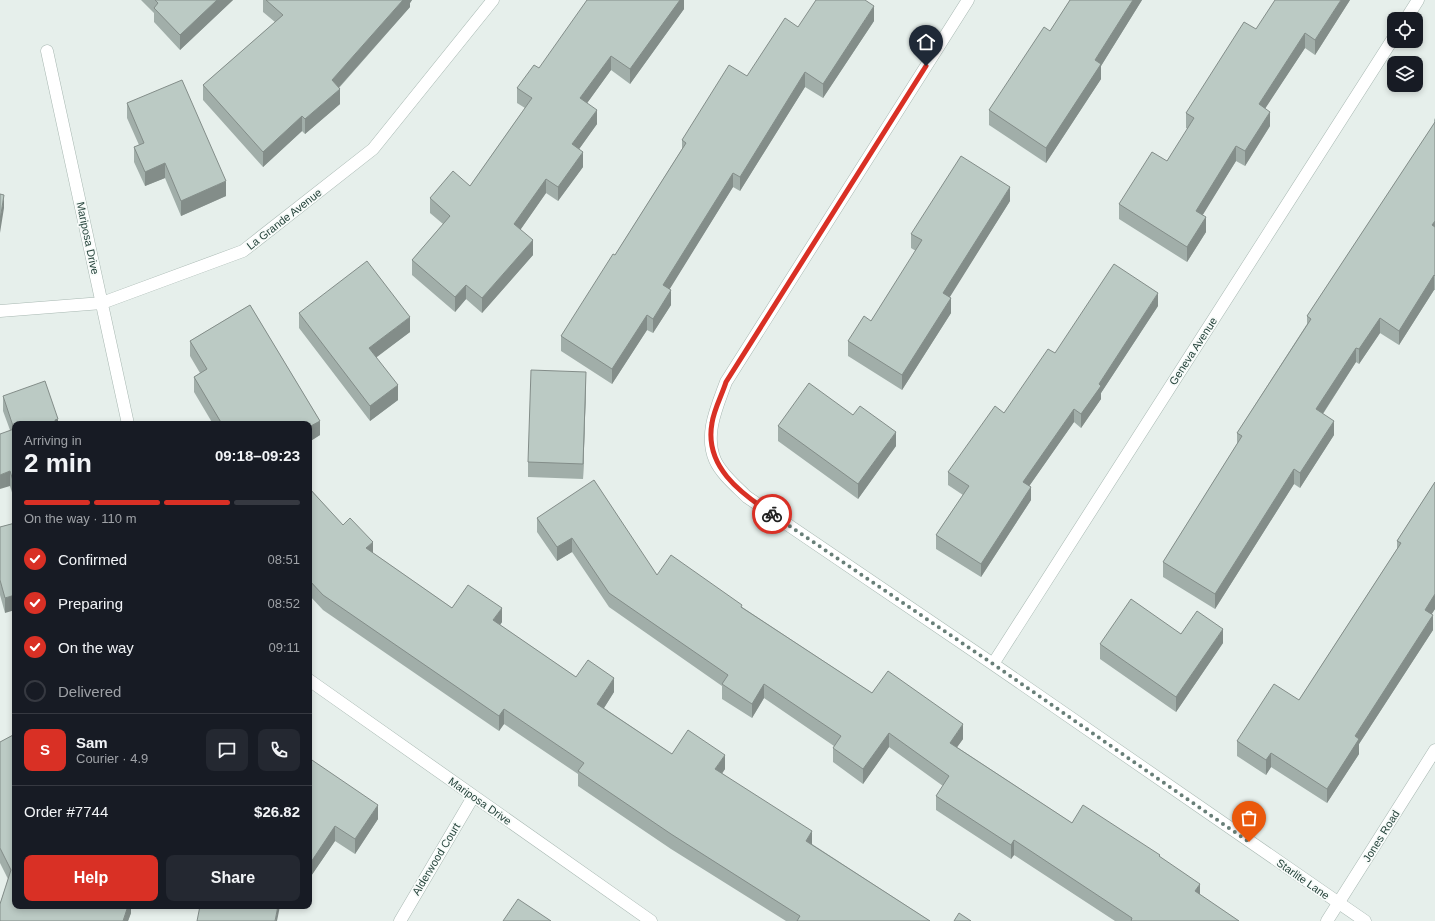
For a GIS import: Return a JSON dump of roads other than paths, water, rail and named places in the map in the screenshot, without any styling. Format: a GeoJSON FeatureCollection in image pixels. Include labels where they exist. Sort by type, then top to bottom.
{"type":"FeatureCollection","features":[{"type":"Feature","properties":{"kind":"street","name":"La Grande Avenue"},"geometry":{"type":"LineString","coordinates":[[0,311],[102,303],[243,250],[373,149],[493,0]]}},
{"type":"Feature","properties":{"kind":"street","name":"Starlite Lane"},"geometry":{"type":"LineString","coordinates":[[968,0],[726,382],[712,423],[712,443],[715,460],[747,497],[993,664],[1365,921]]}},
{"type":"Feature","properties":{"kind":"street"},"geometry":{"type":"LineString","coordinates":[[1410,12],[1418,0]]}},
{"type":"Feature","properties":{"kind":"street","name":"Geneva Avenue"},"geometry":{"type":"LineString","coordinates":[[993,664],[1387,48]]}},
{"type":"Feature","properties":{"kind":"street","name":"Mariposa Drive"},"geometry":{"type":"LineString","coordinates":[[47,51],[127,421]]}},
{"type":"Feature","properties":{"kind":"street","name":"Mariposa Drive"},"geometry":{"type":"LineString","coordinates":[[312,682],[651,921]]}},
{"type":"Feature","properties":{"kind":"street","name":"Jones Road"},"geometry":{"type":"LineString","coordinates":[[1327,921],[1435,750]]}},
{"type":"Feature","properties":{"kind":"street","name":"Alderwood Court"},"geometry":{"type":"LineString","coordinates":[[400,921],[473,797]]}}]}
